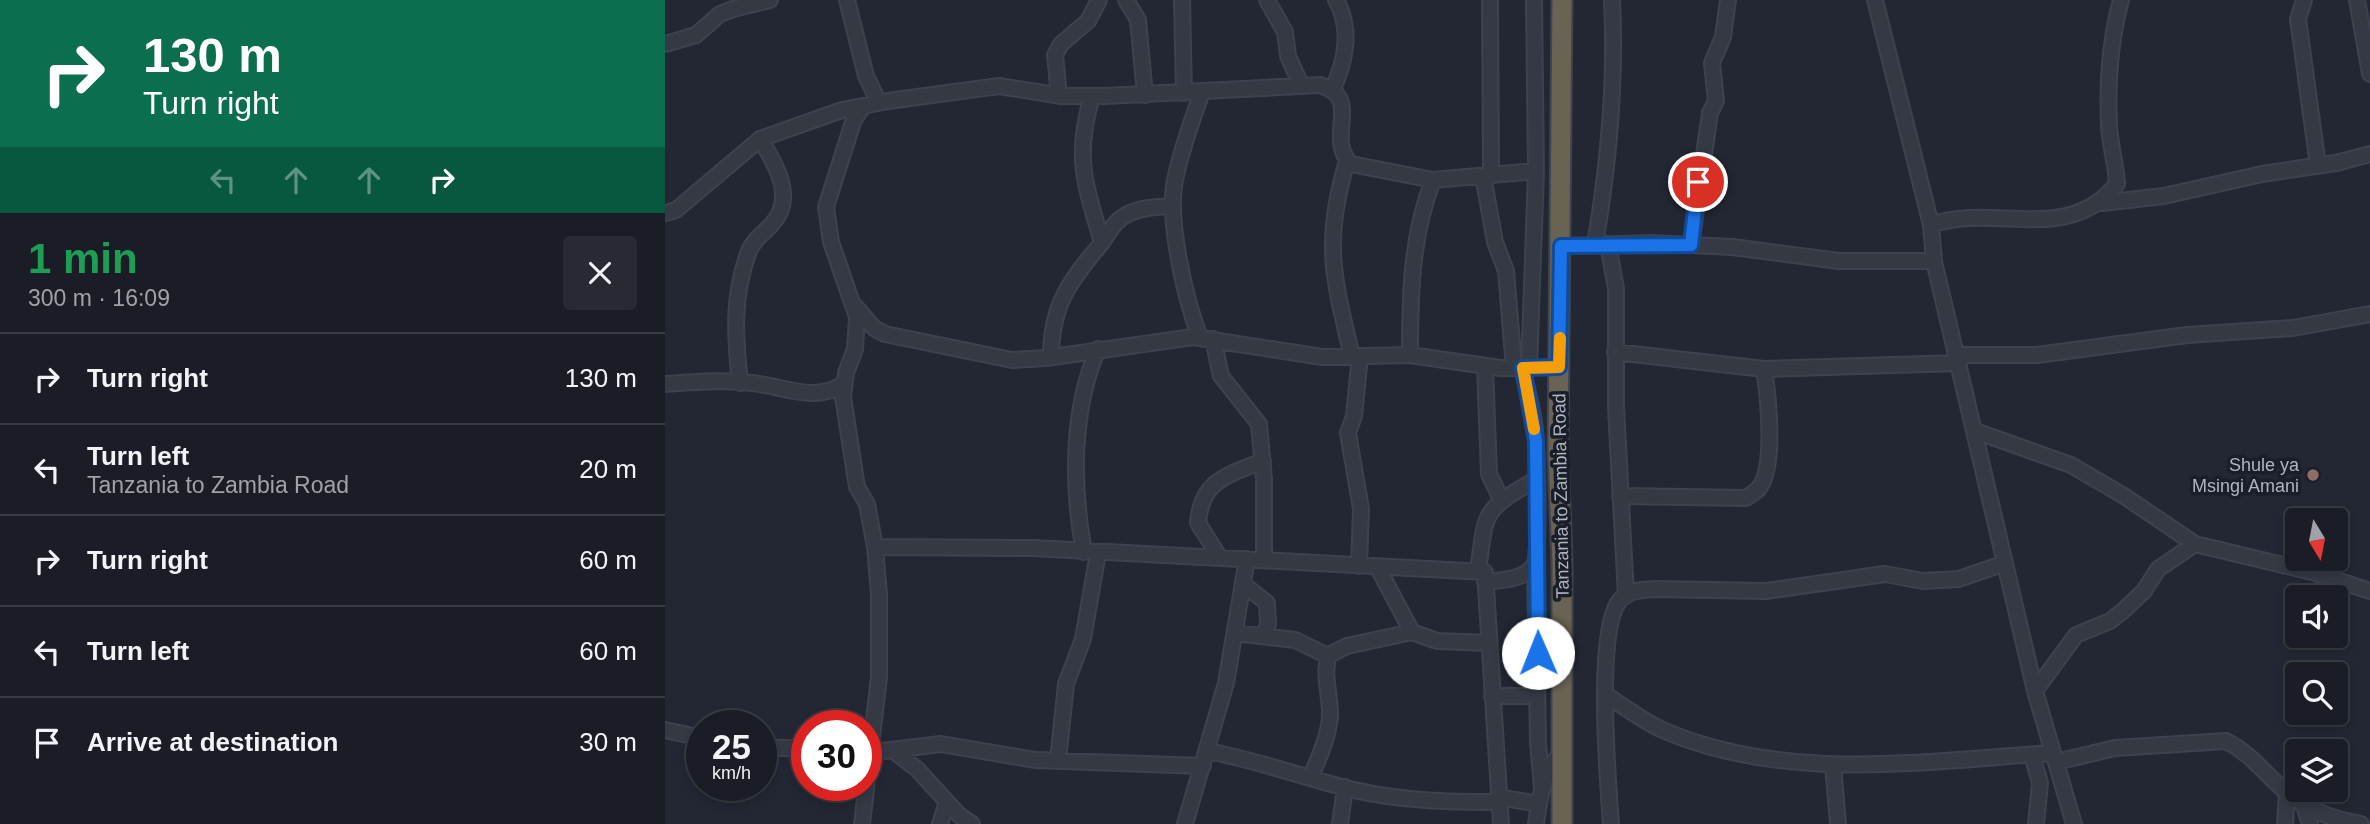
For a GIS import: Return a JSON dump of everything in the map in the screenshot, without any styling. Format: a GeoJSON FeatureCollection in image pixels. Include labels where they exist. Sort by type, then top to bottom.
{"type":"FeatureCollection","features":[{"type":"Feature","properties":{"kind":"highway","name":"Tanzania to Zambia Road"},"geometry":{"type":"LineString","coordinates":[[1562,0],[1559,367],[1562,824]]}},
{"type":"Feature","properties":{"kind":"street"},"geometry":{"type":"LineString","coordinates":[[665,44],[696,34],[733,9],[770,0]]}},
{"type":"Feature","properties":{"kind":"street"},"geometry":{"type":"LineString","coordinates":[[847,0],[871,104]]}},
{"type":"Feature","properties":{"kind":"street"},"geometry":{"type":"LineString","coordinates":[[1059,96],[1055,55],[1061,44],[1088,21],[1099,0]]}},
{"type":"Feature","properties":{"kind":"street"},"geometry":{"type":"LineString","coordinates":[[1126,0],[1138,20],[1145,95]]}},
{"type":"Feature","properties":{"kind":"street"},"geometry":{"type":"LineString","coordinates":[[1182,0],[1184,93]]}},
{"type":"Feature","properties":{"kind":"street"},"geometry":{"type":"LineString","coordinates":[[1267,0],[1285,32],[1288,56],[1301,85]]}},
{"type":"Feature","properties":{"kind":"street"},"geometry":{"type":"LineString","coordinates":[[1333,89],[1341,70],[1347,26],[1336,0]]}},
{"type":"Feature","properties":{"kind":"street"},"geometry":{"type":"LineString","coordinates":[[1490,0],[1487,175],[1495,242],[1506,271],[1536,441],[1537,696],[1542,788]]}},
{"type":"Feature","properties":{"kind":"street"},"geometry":{"type":"LineString","coordinates":[[1522,368],[1536,172],[1534,0]]}},
{"type":"Feature","properties":{"kind":"street"},"geometry":{"type":"LineString","coordinates":[[1612,0],[1615,67],[1601,244],[1616,289],[1615,352],[1626,596]]}},
{"type":"Feature","properties":{"kind":"street"},"geometry":{"type":"LineString","coordinates":[[1691,245],[1710,113],[1716,101],[1712,63],[1723,37],[1728,0]]}},
{"type":"Feature","properties":{"kind":"street"},"geometry":{"type":"LineString","coordinates":[[1875,0],[1931,225],[1934,261],[2035,691],[2074,824]]}},
{"type":"Feature","properties":{"kind":"street"},"geometry":{"type":"LineString","coordinates":[[2102,202],[2117,184],[2109,127],[2109,80],[2110,41],[2121,0]]}},
{"type":"Feature","properties":{"kind":"street"},"geometry":{"type":"LineString","coordinates":[[2304,0],[2298,19],[2318,166]]}},
{"type":"Feature","properties":{"kind":"street"},"geometry":{"type":"LineString","coordinates":[[2357,0],[2370,75]]}},
{"type":"Feature","properties":{"kind":"street"},"geometry":{"type":"LineString","coordinates":[[665,213],[676,210],[692,198],[760,139],[813,119],[871,104],[999,86],[1059,96],[1145,95],[1301,85],[1333,89],[1340,97],[1342,108],[1338,141],[1342,155],[1347,161],[1365,169],[1433,180],[1536,172]]}},
{"type":"Feature","properties":{"kind":"street"},"geometry":{"type":"LineString","coordinates":[[1202,92],[1175,180],[1173,206],[1183,279],[1206,338],[1221,376],[1259,424],[1263,461],[1264,560]]}},
{"type":"Feature","properties":{"kind":"street"},"geometry":{"type":"LineString","coordinates":[[1092,96],[1080,149],[1102,243]]}},
{"type":"Feature","properties":{"kind":"street"},"geometry":{"type":"LineString","coordinates":[[871,104],[854,119],[826,207],[831,242],[856,307],[874,328],[885,334],[1012,360],[1206,338],[1294,354],[1410,355],[1485,367],[1559,367]]}},
{"type":"Feature","properties":{"kind":"street"},"geometry":{"type":"LineString","coordinates":[[740,383],[734,327],[737,295],[755,239],[775,221],[783,193],[782,178],[760,139]]}},
{"type":"Feature","properties":{"kind":"street"},"geometry":{"type":"LineString","coordinates":[[1931,225],[1949,218],[1987,215],[2021,221],[2065,217],[2102,202],[2164,196],[2370,154]]}},
{"type":"Feature","properties":{"kind":"street"},"geometry":{"type":"LineString","coordinates":[[1347,161],[1335,202],[1331,247],[1338,298],[1356,356],[1354,416],[1348,433],[1361,509],[1359,566]]}},
{"type":"Feature","properties":{"kind":"street"},"geometry":{"type":"LineString","coordinates":[[1410,355],[1410,295],[1417,230],[1433,180]]}},
{"type":"Feature","properties":{"kind":"street"},"geometry":{"type":"LineString","coordinates":[[1051,357],[1060,299],[1076,272],[1102,243],[1115,222],[1130,213],[1173,206]]}},
{"type":"Feature","properties":{"kind":"street"},"geometry":{"type":"LineString","coordinates":[[1561,246],[1691,245],[1732,247],[1839,261],[1934,261]]}},
{"type":"Feature","properties":{"kind":"street"},"geometry":{"type":"LineString","coordinates":[[856,307],[855,349],[843,384],[845,423],[857,486],[867,504],[875,547],[879,596],[879,664],[874,710]]}},
{"type":"Feature","properties":{"kind":"street"},"geometry":{"type":"LineString","coordinates":[[1615,352],[1764,369],[2037,355],[2187,335],[2293,328],[2370,314]]}},
{"type":"Feature","properties":{"kind":"street"},"geometry":{"type":"LineString","coordinates":[[1058,760],[1066,684],[1083,639],[1091,552],[1078,521],[1077,462],[1081,411],[1089,371],[1098,349]]}},
{"type":"Feature","properties":{"kind":"street"},"geometry":{"type":"LineString","coordinates":[[1485,367],[1489,474],[1501,499]]}},
{"type":"Feature","properties":{"kind":"street"},"geometry":{"type":"LineString","coordinates":[[1620,496],[1746,498],[1759,489],[1765,476],[1770,414],[1764,369]]}},
{"type":"Feature","properties":{"kind":"street"},"geometry":{"type":"LineString","coordinates":[[665,384],[740,383],[820,393],[843,384]]}},
{"type":"Feature","properties":{"kind":"street"},"geometry":{"type":"LineString","coordinates":[[1975,431],[2071,465],[2125,496],[2195,544],[2312,572],[2370,591]]}},
{"type":"Feature","properties":{"kind":"street"},"geometry":{"type":"LineString","coordinates":[[1220,558],[1198,523],[1206,492],[1224,476],[1263,461]]}},
{"type":"Feature","properties":{"kind":"street"},"geometry":{"type":"LineString","coordinates":[[1501,824],[1481,577],[1488,515],[1501,499],[1535,480]]}},
{"type":"Feature","properties":{"kind":"street"},"geometry":{"type":"LineString","coordinates":[[2035,691],[2076,635],[2110,621],[2144,591],[2158,569],[2195,544]]}},
{"type":"Feature","properties":{"kind":"street"},"geometry":{"type":"LineString","coordinates":[[875,547],[1033,548],[1264,560],[1513,578],[1529,571],[1535,564]]}},
{"type":"Feature","properties":{"kind":"street"},"geometry":{"type":"LineString","coordinates":[[1185,824],[1226,683],[1247,559]]}},
{"type":"Feature","properties":{"kind":"street"},"geometry":{"type":"LineString","coordinates":[[1611,824],[1603,728],[1613,610],[1626,596],[1655,589],[1766,591],[1885,574],[1923,581],[1959,579],[2005,563]]}},
{"type":"Feature","properties":{"kind":"street"},"geometry":{"type":"LineString","coordinates":[[1378,568],[1412,632]]}},
{"type":"Feature","properties":{"kind":"street"},"geometry":{"type":"LineString","coordinates":[[1243,584],[1267,603],[1268,624],[1264,635]]}},
{"type":"Feature","properties":{"kind":"street"},"geometry":{"type":"LineString","coordinates":[[1328,656],[1347,646],[1412,632],[1437,641],[1487,643]]}},
{"type":"Feature","properties":{"kind":"street"},"geometry":{"type":"LineString","coordinates":[[1235,633],[1295,640],[1328,656]]}},
{"type":"Feature","properties":{"kind":"street"},"geometry":{"type":"LineString","coordinates":[[1311,777],[1325,741],[1330,718],[1326,672],[1328,656]]}},
{"type":"Feature","properties":{"kind":"street"},"geometry":{"type":"LineString","coordinates":[[1606,695],[1662,730],[1717,750],[1811,765],[2032,755],[2054,758],[2115,748],[2226,741],[2243,749],[2285,789]]}},
{"type":"Feature","properties":{"kind":"street"},"geometry":{"type":"LineString","coordinates":[[1492,696],[1537,696]]}},
{"type":"Feature","properties":{"kind":"street"},"geometry":{"type":"LineString","coordinates":[[665,730],[686,735]]}},
{"type":"Feature","properties":{"kind":"street"},"geometry":{"type":"LineString","coordinates":[[882,752],[941,744],[1035,760],[1203,766]]}},
{"type":"Feature","properties":{"kind":"street"},"geometry":{"type":"LineString","coordinates":[[1207,751],[1258,761],[1345,787],[1438,802],[1499,799],[1539,804]]}},
{"type":"Feature","properties":{"kind":"street"},"geometry":{"type":"LineString","coordinates":[[895,752],[917,769],[947,802],[972,824]]}},
{"type":"Feature","properties":{"kind":"street"},"geometry":{"type":"LineString","coordinates":[[1536,824],[1547,770],[1562,752]]}},
{"type":"Feature","properties":{"kind":"street"},"geometry":{"type":"LineString","coordinates":[[2032,755],[2040,783],[2036,824]]}},
{"type":"Feature","properties":{"kind":"street"},"geometry":{"type":"LineString","coordinates":[[1833,765],[1838,824]]}},
{"type":"Feature","properties":{"kind":"street"},"geometry":{"type":"LineString","coordinates":[[1340,824],[1345,787]]}},
{"type":"Feature","properties":{"kind":"street"},"geometry":{"type":"LineString","coordinates":[[862,824],[864,801]]}},
{"type":"Feature","properties":{"kind":"street"},"geometry":{"type":"LineString","coordinates":[[940,824],[947,802]]}},
{"type":"Feature","properties":{"kind":"street"},"geometry":{"type":"LineString","coordinates":[[2285,824],[2286,802]]}},
{"type":"Feature","properties":{"kind":"street"},"geometry":{"type":"LineString","coordinates":[[2303,803],[2310,824]]}},
{"type":"Feature","properties":{"kind":"street"},"geometry":{"type":"LineString","coordinates":[[2303,803],[2361,824]]}},
{"type":"Feature","properties":{"kind":"slow traffic"},"geometry":{"type":"LineString","coordinates":[[1534,429],[1523,368],[1559,367],[1560,338]]}},
{"type":"Feature","properties":{"kind":"place","name":"Shule ya Msingi Amani"},"geometry":{"type":"Point","coordinates":[2313,475]}},
{"type":"Feature","properties":{"kind":"route"},"geometry":{"type":"LineString","coordinates":[[1538,653],[1535,564],[1538,544],[1536,441],[1523,368],[1559,367],[1561,246],[1650,243],[1691,245],[1698,182]]}}]}
